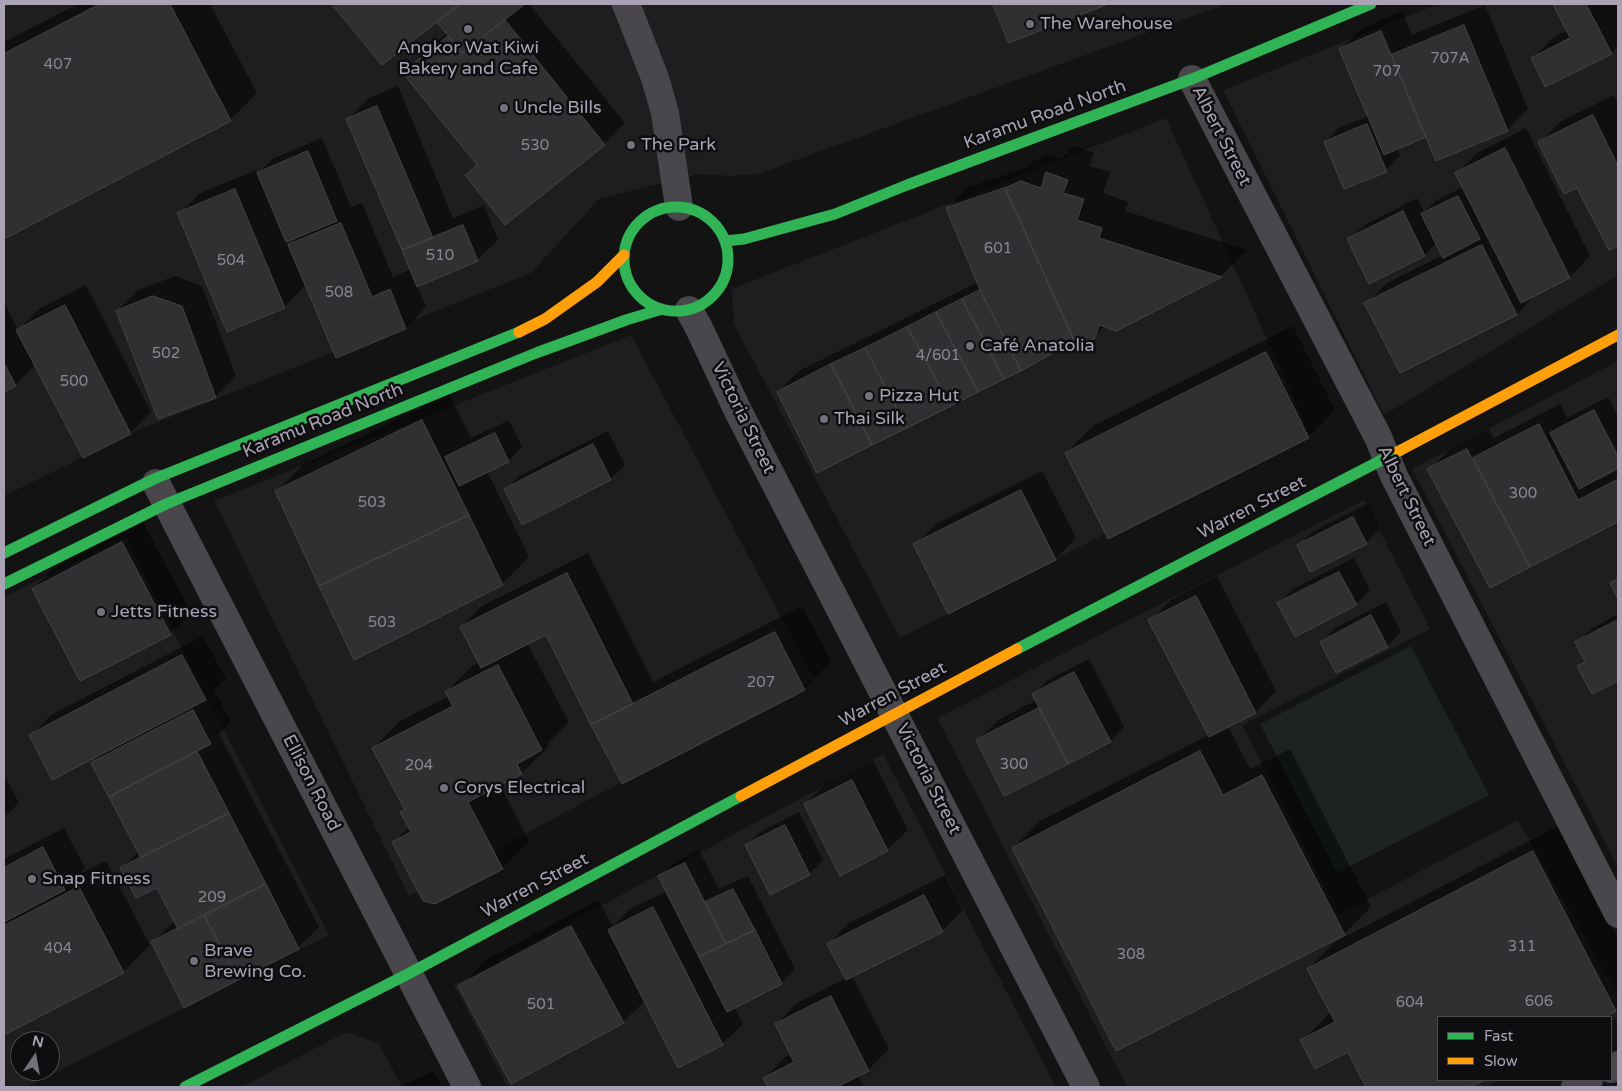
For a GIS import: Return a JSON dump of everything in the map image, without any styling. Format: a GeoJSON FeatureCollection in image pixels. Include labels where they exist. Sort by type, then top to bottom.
{"type":"FeatureCollection","features":[{"type":"Feature","properties":{"kind":"main road","name":"Karamu Road North"},"geometry":{"type":"LineString","coordinates":[[725,241],[744,239],[835,214],[907,185],[1192,79],[1371,4]]}},
{"type":"Feature","properties":{"kind":"main road"},"geometry":{"type":"LineString","coordinates":[[679,207],[693,210],[706,216],[716,226],[725,241],[728,260],[723,282],[709,300],[676,309],[655,307],[641,298],[630,285],[624,267],[624,249],[631,231],[644,218],[661,209],[679,207]]}},
{"type":"Feature","properties":{"kind":"main road","name":"Karamu Road North"},"geometry":{"type":"LineString","coordinates":[[4,553],[154,479],[516,334],[544,319],[597,282],[624,255]]}},
{"type":"Feature","properties":{"kind":"main road","name":"Karamu Road North"},"geometry":{"type":"LineString","coordinates":[[4,584],[166,504],[536,353],[626,320],[676,309]]}},
{"type":"Feature","properties":{"kind":"main road","name":"Warren Street"},"geometry":{"type":"LineString","coordinates":[[185,1087],[408,974],[894,714],[1618,336]]}},
{"type":"Feature","properties":{"kind":"street"},"geometry":{"type":"LineString","coordinates":[[626,4],[655,78],[666,113],[679,207]]}},
{"type":"Feature","properties":{"kind":"street","name":"Albert Street"},"geometry":{"type":"LineString","coordinates":[[1192,79],[1378,437],[1394,476],[1618,914]]}},
{"type":"Feature","properties":{"kind":"street","name":"Victoria Street"},"geometry":{"type":"LineString","coordinates":[[676,309],[698,326],[737,409],[1086,1087]]}},
{"type":"Feature","properties":{"kind":"street","name":"Ellison Road"},"geometry":{"type":"LineString","coordinates":[[154,479],[467,1087]]}},
{"type":"Feature","properties":{"kind":"street"},"geometry":{"type":"LineString","coordinates":[[1575,1087],[1587,1081]]}},
{"type":"Feature","properties":{"kind":"shaded area"},"geometry":{"type":"Polygon","coordinates":[[[4,4],[1226,4],[758,174],[730,176],[697,174],[599,199],[531,273],[136,431],[4,496],[4,4]]]}},
{"type":"Feature","properties":{"kind":"shaded area"},"geometry":{"type":"Polygon","coordinates":[[[1438,4],[1618,4],[1618,275],[1384,415],[1223,90],[1438,4]]]}},
{"type":"Feature","properties":{"kind":"shaded area"},"geometry":{"type":"Polygon","coordinates":[[[1166,118],[1304,420],[1302,434],[900,638],[734,324],[732,289],[1166,118]]]}},
{"type":"Feature","properties":{"kind":"shaded area"},"geometry":{"type":"Polygon","coordinates":[[[631,335],[814,679],[409,896],[214,501],[631,335]]]}},
{"type":"Feature","properties":{"kind":"shaded area"},"geometry":{"type":"Polygon","coordinates":[[[1618,361],[1618,867],[1412,469],[1618,361]]]}},
{"type":"Feature","properties":{"kind":"shaded area"},"geometry":{"type":"Polygon","coordinates":[[[1364,500],[1430,629],[1242,725],[1339,914],[1518,820],[1618,995],[1618,1017],[1612,1020],[1612,1016],[1437,1016],[1437,1081],[1498,1081],[1486,1087],[1127,1087],[937,718],[1364,500]]]}},
{"type":"Feature","properties":{"kind":"shaded area"},"geometry":{"type":"Polygon","coordinates":[[[125,537],[329,935],[60,1070],[60,1031],[10,1031],[10,1081],[39,1081],[27,1087],[4,1087],[4,597],[125,537]]]}},
{"type":"Feature","properties":{"kind":"shaded area"},"geometry":{"type":"Polygon","coordinates":[[[1411,646],[1489,795],[1337,873],[1260,724],[1411,646]]]}},
{"type":"Feature","properties":{"kind":"shaded area"},"geometry":{"type":"Polygon","coordinates":[[[883,754],[1056,1087],[507,1087],[454,985],[883,754]]]}},
{"type":"Feature","properties":{"kind":"shaded area"},"geometry":{"type":"Polygon","coordinates":[[[346,1032],[379,1043],[402,1087],[241,1087],[346,1032]]]}},
{"type":"Feature","properties":{"kind":"building"},"geometry":{"type":"Polygon","coordinates":[[[100,4],[170,4],[231,121],[4,239],[4,54],[100,4]]]}},
{"type":"Feature","properties":{"kind":"building"},"geometry":{"type":"Polygon","coordinates":[[[332,4],[460,4],[382,65],[332,4]]]}},
{"type":"Feature","properties":{"kind":"building","name":"Angkor Wat Kiwi Bakery and Cafe"},"geometry":{"type":"Polygon","coordinates":[[[460,4],[525,4],[462,53],[437,22],[460,4]]]}},
{"type":"Feature","properties":{"kind":"building","name":"The Warehouse"},"geometry":{"type":"Polygon","coordinates":[[[993,4],[1108,4],[1009,43],[993,4]]]}},
{"type":"Feature","properties":{"kind":"building"},"geometry":{"type":"Polygon","coordinates":[[[1553,4],[1586,4],[1612,54],[1545,87],[1531,58],[1570,38],[1553,4]]]}},
{"type":"Feature","properties":{"kind":"building","name":"Uncle Bills"},"geometry":{"type":"Polygon","coordinates":[[[505,20],[605,145],[505,225],[465,175],[477,165],[402,72],[448,36],[462,53],[505,20]]]}},
{"type":"Feature","properties":{"kind":"building"},"geometry":{"type":"Polygon","coordinates":[[[1464,25],[1508,131],[1436,161],[1391,55],[1464,25]]]}},
{"type":"Feature","properties":{"kind":"building"},"geometry":{"type":"Polygon","coordinates":[[[1381,31],[1426,137],[1384,155],[1339,49],[1381,31]]]}},
{"type":"Feature","properties":{"kind":"building"},"geometry":{"type":"Polygon","coordinates":[[[377,106],[433,238],[402,250],[346,119],[377,106]]]}},
{"type":"Feature","properties":{"kind":"building"},"geometry":{"type":"Polygon","coordinates":[[[1593,115],[1618,166],[1618,246],[1609,250],[1577,188],[1564,194],[1538,142],[1593,115]]]}},
{"type":"Feature","properties":{"kind":"building"},"geometry":{"type":"Polygon","coordinates":[[[1367,124],[1387,172],[1344,189],[1324,142],[1367,124]]]}},
{"type":"Feature","properties":{"kind":"building"},"geometry":{"type":"Polygon","coordinates":[[[1505,148],[1570,278],[1521,303],[1455,173],[1505,148]]]}},
{"type":"Feature","properties":{"kind":"building"},"geometry":{"type":"Polygon","coordinates":[[[308,151],[337,221],[286,242],[257,173],[308,151]]]}},
{"type":"Feature","properties":{"kind":"building"},"geometry":{"type":"Polygon","coordinates":[[[1046,172],[1068,180],[1063,193],[1084,199],[1077,220],[1102,228],[1099,238],[1222,277],[1116,331],[1099,325],[1095,338],[1077,346],[1005,188],[1021,181],[1041,188],[1046,172]]]}},
{"type":"Feature","properties":{"kind":"building"},"geometry":{"type":"Polygon","coordinates":[[[1005,188],[1074,341],[1021,371],[980,290],[946,208],[1005,188]]]}},
{"type":"Feature","properties":{"kind":"building"},"geometry":{"type":"Polygon","coordinates":[[[235,189],[285,308],[227,332],[177,213],[235,189]]]}},
{"type":"Feature","properties":{"kind":"building"},"geometry":{"type":"Polygon","coordinates":[[[1458,196],[1480,239],[1443,258],[1421,214],[1458,196]]]}},
{"type":"Feature","properties":{"kind":"building"},"geometry":{"type":"Polygon","coordinates":[[[1403,211],[1425,256],[1369,284],[1347,239],[1403,211]]]}},
{"type":"Feature","properties":{"kind":"building"},"geometry":{"type":"Polygon","coordinates":[[[341,223],[372,297],[390,289],[406,329],[336,358],[288,245],[341,223]]]}},
{"type":"Feature","properties":{"kind":"building"},"geometry":{"type":"Polygon","coordinates":[[[463,225],[478,261],[417,287],[402,250],[463,225]]]}},
{"type":"Feature","properties":{"kind":"building"},"geometry":{"type":"Polygon","coordinates":[[[1482,245],[1517,315],[1400,373],[1364,303],[1482,245]]]}},
{"type":"Feature","properties":{"kind":"building"},"geometry":{"type":"Polygon","coordinates":[[[980,290],[1021,371],[1004,379],[962,299],[980,290]]]}},
{"type":"Feature","properties":{"kind":"building"},"geometry":{"type":"Polygon","coordinates":[[[153,296],[182,306],[216,398],[158,419],[116,311],[153,296]]]}},
{"type":"Feature","properties":{"kind":"building","name":"Café Anatolia"},"geometry":{"type":"Polygon","coordinates":[[[962,299],[1004,379],[978,392],[936,312],[962,299]]]}},
{"type":"Feature","properties":{"kind":"building"},"geometry":{"type":"Polygon","coordinates":[[[65,305],[131,434],[83,458],[16,330],[65,305]]]}},
{"type":"Feature","properties":{"kind":"building"},"geometry":{"type":"Polygon","coordinates":[[[936,312],[978,392],[951,406],[907,327],[936,312]]]}},
{"type":"Feature","properties":{"kind":"building"},"geometry":{"type":"Polygon","coordinates":[[[907,327],[951,406],[907,428],[865,348],[907,327]]]}},
{"type":"Feature","properties":{"kind":"building","name":"Pizza Hut"},"geometry":{"type":"Polygon","coordinates":[[[865,348],[907,428],[872,445],[831,364],[865,348]]]}},
{"type":"Feature","properties":{"kind":"building"},"geometry":{"type":"Polygon","coordinates":[[[1266,352],[1309,438],[1108,539],[1065,453],[1266,352]]]}},
{"type":"Feature","properties":{"kind":"building"},"geometry":{"type":"Polygon","coordinates":[[[4,363],[16,386],[4,392],[4,363]]]}},
{"type":"Feature","properties":{"kind":"building","name":"Thai Silk"},"geometry":{"type":"Polygon","coordinates":[[[831,364],[872,445],[817,473],[777,392],[831,364]]]}},
{"type":"Feature","properties":{"kind":"building"},"geometry":{"type":"Polygon","coordinates":[[[1594,410],[1618,456],[1618,468],[1579,489],[1550,433],[1594,410]]]}},
{"type":"Feature","properties":{"kind":"building"},"geometry":{"type":"Polygon","coordinates":[[[422,420],[469,515],[319,586],[275,491],[422,420]]]}},
{"type":"Feature","properties":{"kind":"building"},"geometry":{"type":"Polygon","coordinates":[[[1539,424],[1578,500],[1618,479],[1618,522],[1530,567],[1473,458],[1539,424]]]}},
{"type":"Feature","properties":{"kind":"building"},"geometry":{"type":"Polygon","coordinates":[[[495,433],[509,462],[459,486],[445,457],[495,433]]]}},
{"type":"Feature","properties":{"kind":"building"},"geometry":{"type":"Polygon","coordinates":[[[593,444],[611,480],[522,525],[504,489],[593,444]]]}},
{"type":"Feature","properties":{"kind":"building"},"geometry":{"type":"Polygon","coordinates":[[[1467,449],[1530,567],[1490,588],[1427,469],[1467,449]]]}},
{"type":"Feature","properties":{"kind":"building"},"geometry":{"type":"Polygon","coordinates":[[[1021,490],[1056,560],[948,614],[913,544],[1021,490]]]}},
{"type":"Feature","properties":{"kind":"building"},"geometry":{"type":"Polygon","coordinates":[[[469,515],[503,585],[354,660],[319,586],[469,515]]]}},
{"type":"Feature","properties":{"kind":"building"},"geometry":{"type":"Polygon","coordinates":[[[1353,517],[1367,544],[1310,572],[1297,545],[1353,517]]]}},
{"type":"Feature","properties":{"kind":"building","name":"Jetts Fitness"},"geometry":{"type":"Polygon","coordinates":[[[122,542],[171,635],[80,681],[32,589],[122,542]]]}},
{"type":"Feature","properties":{"kind":"building"},"geometry":{"type":"Polygon","coordinates":[[[1339,572],[1357,605],[1295,637],[1277,603],[1339,572]]]}},
{"type":"Feature","properties":{"kind":"building"},"geometry":{"type":"Polygon","coordinates":[[[567,573],[633,704],[591,725],[546,635],[481,668],[460,627],[567,573]]]}},
{"type":"Feature","properties":{"kind":"building"},"geometry":{"type":"Polygon","coordinates":[[[1618,579],[1618,599],[1610,583],[1618,579]]]}},
{"type":"Feature","properties":{"kind":"building"},"geometry":{"type":"Polygon","coordinates":[[[1196,596],[1256,713],[1209,737],[1148,620],[1196,596]]]}},
{"type":"Feature","properties":{"kind":"building"},"geometry":{"type":"Polygon","coordinates":[[[1371,615],[1388,647],[1336,673],[1320,642],[1371,615]]]}},
{"type":"Feature","properties":{"kind":"building"},"geometry":{"type":"Polygon","coordinates":[[[1618,620],[1618,681],[1592,694],[1577,666],[1585,662],[1575,642],[1618,620]]]}},
{"type":"Feature","properties":{"kind":"building"},"geometry":{"type":"Polygon","coordinates":[[[775,632],[805,690],[622,784],[591,725],[775,632]]]}},
{"type":"Feature","properties":{"kind":"building"},"geometry":{"type":"Polygon","coordinates":[[[182,655],[206,700],[52,780],[29,735],[182,655]]]}},
{"type":"Feature","properties":{"kind":"building","name":"Corys Electrical"},"geometry":{"type":"Polygon","coordinates":[[[498,665],[542,750],[517,764],[522,774],[468,802],[503,869],[435,904],[423,901],[392,842],[411,832],[400,812],[405,810],[372,748],[453,706],[445,692],[498,665]]]}},
{"type":"Feature","properties":{"kind":"building"},"geometry":{"type":"Polygon","coordinates":[[[1074,672],[1111,742],[1068,764],[1032,694],[1074,672]]]}},
{"type":"Feature","properties":{"kind":"building"},"geometry":{"type":"Polygon","coordinates":[[[1039,708],[1068,764],[1004,796],[976,740],[1039,708]]]}},
{"type":"Feature","properties":{"kind":"building"},"geometry":{"type":"Polygon","coordinates":[[[193,710],[211,744],[109,797],[91,763],[193,710]]]}},
{"type":"Feature","properties":{"kind":"building"},"geometry":{"type":"Polygon","coordinates":[[[197,751],[229,813],[141,858],[109,797],[197,751]]]}},
{"type":"Feature","properties":{"kind":"building"},"geometry":{"type":"Polygon","coordinates":[[[1200,751],[1223,795],[1262,775],[1345,935],[1116,1051],[1012,848],[1200,751]]]}},
{"type":"Feature","properties":{"kind":"building"},"geometry":{"type":"Polygon","coordinates":[[[852,780],[888,851],[840,876],[804,804],[852,780]]]}},
{"type":"Feature","properties":{"kind":"building"},"geometry":{"type":"Polygon","coordinates":[[[229,813],[266,884],[178,929],[157,888],[136,898],[120,868],[229,813]]]}},
{"type":"Feature","properties":{"kind":"building"},"geometry":{"type":"Polygon","coordinates":[[[785,825],[810,875],[770,895],[745,845],[785,825]]]}},
{"type":"Feature","properties":{"kind":"building","name":"Snap Fitness"},"geometry":{"type":"Polygon","coordinates":[[[43,847],[65,890],[4,922],[4,868],[43,847]]]}},
{"type":"Feature","properties":{"kind":"building"},"geometry":{"type":"Polygon","coordinates":[[[1533,851],[1616,1011],[1607,1016],[1437,1016],[1437,1081],[1483,1081],[1470,1087],[1366,1087],[1348,1052],[1315,1069],[1300,1040],[1335,1022],[1307,969],[1533,851]]]}},
{"type":"Feature","properties":{"kind":"building"},"geometry":{"type":"Polygon","coordinates":[[[685,863],[726,944],[699,957],[658,876],[685,863]]]}},
{"type":"Feature","properties":{"kind":"building"},"geometry":{"type":"Polygon","coordinates":[[[266,884],[299,949],[238,980],[204,915],[266,884]]]}},
{"type":"Feature","properties":{"kind":"building"},"geometry":{"type":"Polygon","coordinates":[[[79,887],[124,973],[4,1035],[4,926],[79,887]]]}},
{"type":"Feature","properties":{"kind":"building"},"geometry":{"type":"Polygon","coordinates":[[[733,889],[755,930],[726,944],[705,902],[733,889]]]}},
{"type":"Feature","properties":{"kind":"building"},"geometry":{"type":"Polygon","coordinates":[[[924,895],[943,932],[846,980],[827,944],[924,895]]]}},
{"type":"Feature","properties":{"kind":"building"},"geometry":{"type":"Polygon","coordinates":[[[653,907],[723,1045],[678,1068],[608,930],[653,907]]]}},
{"type":"Feature","properties":{"kind":"building","name":"Brave Brewing Co."},"geometry":{"type":"Polygon","coordinates":[[[204,915],[238,980],[184,1008],[151,942],[204,915]]]}},
{"type":"Feature","properties":{"kind":"building"},"geometry":{"type":"Polygon","coordinates":[[[571,926],[624,1023],[511,1084],[458,986],[571,926]]]}},
{"type":"Feature","properties":{"kind":"building"},"geometry":{"type":"Polygon","coordinates":[[[755,930],[782,984],[727,1012],[699,957],[755,930]]]}},
{"type":"Feature","properties":{"kind":"building"},"geometry":{"type":"Polygon","coordinates":[[[831,996],[869,1071],[837,1087],[768,1087],[763,1078],[794,1062],[775,1024],[831,996]]]}},
{"type":"Feature","properties":{"kind":"traffic: fast"},"geometry":{"type":"LineString","coordinates":[[725,241],[744,239],[835,214],[907,185],[1192,79],[1371,4]]}},
{"type":"Feature","properties":{"kind":"traffic: fast"},"geometry":{"type":"LineString","coordinates":[[676,207],[696,211],[713,222],[724,239],[728,259],[724,279],[713,296],[696,307],[676,311],[656,307],[639,296],[628,279],[624,259],[628,239],[639,222],[656,211],[676,207]]}},
{"type":"Feature","properties":{"kind":"traffic: fast"},"geometry":{"type":"LineString","coordinates":[[4,584],[166,504],[536,353],[662,309]]}},
{"type":"Feature","properties":{"kind":"traffic: fast"},"geometry":{"type":"LineString","coordinates":[[4,553],[154,479],[519,332]]}},
{"type":"Feature","properties":{"kind":"traffic: fast"},"geometry":{"type":"LineString","coordinates":[[1017,649],[1399,451]]}},
{"type":"Feature","properties":{"kind":"traffic: fast"},"geometry":{"type":"LineString","coordinates":[[185,1087],[408,974],[741,796]]}},
{"type":"Feature","properties":{"kind":"traffic: slow"},"geometry":{"type":"LineString","coordinates":[[519,332],[545,319],[597,282],[624,255]]}},
{"type":"Feature","properties":{"kind":"traffic: slow"},"geometry":{"type":"LineString","coordinates":[[1399,451],[1618,335]]}},
{"type":"Feature","properties":{"kind":"traffic: slow"},"geometry":{"type":"LineString","coordinates":[[741,796],[1017,649]]}},
{"type":"Feature","properties":{"kind":"place","name":"The Warehouse"},"geometry":{"type":"Point","coordinates":[1030,24]}},
{"type":"Feature","properties":{"kind":"place","name":"Angkor Wat Kiwi Bakery and Cafe"},"geometry":{"type":"Point","coordinates":[468,29]}},
{"type":"Feature","properties":{"kind":"place","name":"Uncle Bills"},"geometry":{"type":"Point","coordinates":[504,108]}},
{"type":"Feature","properties":{"kind":"place","name":"The Park"},"geometry":{"type":"Point","coordinates":[631,145]}},
{"type":"Feature","properties":{"kind":"place","name":"Café Anatolia"},"geometry":{"type":"Point","coordinates":[970,346]}},
{"type":"Feature","properties":{"kind":"place","name":"Pizza Hut"},"geometry":{"type":"Point","coordinates":[869,396]}},
{"type":"Feature","properties":{"kind":"place","name":"Thai Silk"},"geometry":{"type":"Point","coordinates":[824,419]}},
{"type":"Feature","properties":{"kind":"place","name":"Jetts Fitness"},"geometry":{"type":"Point","coordinates":[101,612]}},
{"type":"Feature","properties":{"kind":"place","name":"Corys Electrical"},"geometry":{"type":"Point","coordinates":[444,788]}},
{"type":"Feature","properties":{"kind":"place","name":"Snap Fitness"},"geometry":{"type":"Point","coordinates":[32,879]}},
{"type":"Feature","properties":{"kind":"place","name":"Brave Brewing Co."},"geometry":{"type":"Point","coordinates":[194,961]}}]}
